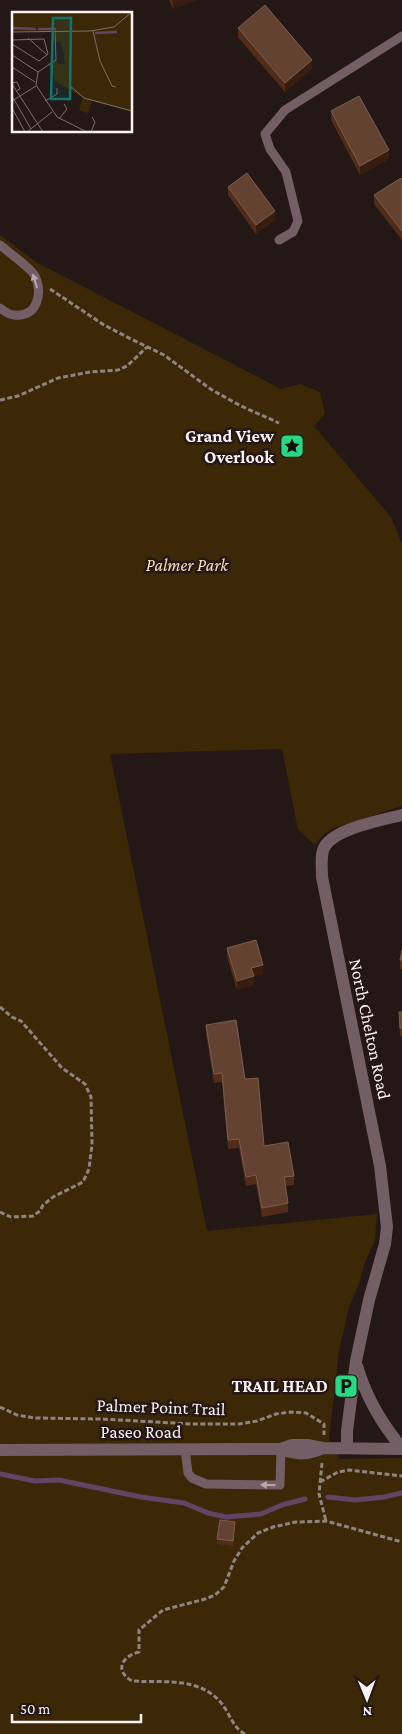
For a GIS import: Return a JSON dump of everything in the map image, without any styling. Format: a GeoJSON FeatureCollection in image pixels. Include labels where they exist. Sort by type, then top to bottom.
{"type":"FeatureCollection","features":[{"type":"Feature","properties":{"kind":"street","name":"North Chelton Road"},"geometry":{"type":"LineString","coordinates":[[347,1448],[347,1431],[356,1361],[369,1300],[385,1244],[387,1227],[380,1166],[322,877],[322,858],[325,846],[335,837],[350,830],[402,815]]}},
{"type":"Feature","properties":{"kind":"street","name":"North Chelton Road"},"geometry":{"type":"LineString","coordinates":[[356,1361],[368,1398],[384,1426],[402,1448]]}},
{"type":"Feature","properties":{"kind":"street","name":"Paseo Road"},"geometry":{"type":"LineString","coordinates":[[0,1450],[281,1449],[292,1453],[309,1454],[323,1448],[402,1448]]}},
{"type":"Feature","properties":{"kind":"lane"},"geometry":{"type":"LineString","coordinates":[[279,240],[293,232],[298,221],[286,172],[270,149],[265,134],[285,110],[402,36]]}},
{"type":"Feature","properties":{"kind":"lane"},"geometry":{"type":"LineString","coordinates":[[0,245],[35,274],[38,287],[38,300],[32,309],[23,315],[12,315],[0,308]]}},
{"type":"Feature","properties":{"kind":"lane"},"geometry":{"type":"LineString","coordinates":[[185,1449],[188,1473],[198,1482],[206,1484],[280,1485],[281,1449]]}},
{"type":"Feature","properties":{"kind":"path"},"geometry":{"type":"LineString","coordinates":[[38,287],[51,290],[104,324],[169,358],[212,390],[279,423]]}},
{"type":"Feature","properties":{"kind":"path"},"geometry":{"type":"LineString","coordinates":[[0,400],[18,396],[58,378],[90,372],[118,370],[127,366],[147,347]]}},
{"type":"Feature","properties":{"kind":"path"},"geometry":{"type":"LineString","coordinates":[[0,1007],[12,1017],[21,1021],[62,1068],[86,1084],[91,1097],[92,1144],[89,1169],[83,1182],[53,1197],[43,1204],[40,1211],[33,1216],[11,1217],[0,1212]]}},
{"type":"Feature","properties":{"kind":"path","name":"Palmer Point Trail"},"geometry":{"type":"LineString","coordinates":[[0,1407],[17,1415],[35,1418],[110,1419],[192,1424],[239,1424],[257,1421],[276,1414],[306,1413],[324,1424],[323,1448]]}},
{"type":"Feature","properties":{"kind":"path"},"geometry":{"type":"LineString","coordinates":[[326,1521],[321,1505],[319,1482],[338,1472],[349,1470],[402,1476]]}},
{"type":"Feature","properties":{"kind":"path"},"geometry":{"type":"LineString","coordinates":[[245,1734],[240,1732],[229,1718],[223,1704],[211,1694],[195,1686],[180,1682],[132,1681],[125,1677],[122,1670],[124,1659],[130,1654],[140,1652],[139,1630],[163,1610],[215,1595],[224,1587],[234,1561],[242,1548],[258,1533],[274,1527],[296,1522],[326,1521],[402,1542]]}},
{"type":"Feature","properties":{"kind":"green space","name":"Palmer Park"},"geometry":{"type":"Polygon","coordinates":[[[0,235],[36,262],[281,389],[300,384],[320,392],[325,414],[314,426],[391,517],[402,544],[402,806],[331,829],[315,845],[298,830],[282,749],[110,754],[207,1231],[377,1214],[375,1240],[349,1307],[339,1351],[329,1439],[339,1459],[402,1458],[402,1734],[0,1734],[0,235]]]}},
{"type":"Feature","properties":{"kind":"building"},"geometry":{"type":"Polygon","coordinates":[[[265,5],[312,60],[285,83],[238,28],[265,5]]]}},
{"type":"Feature","properties":{"kind":"building"},"geometry":{"type":"Polygon","coordinates":[[[359,96],[389,150],[360,166],[331,111],[359,96]]]}},
{"type":"Feature","properties":{"kind":"building"},"geometry":{"type":"Polygon","coordinates":[[[247,173],[275,211],[256,225],[228,187],[247,173]]]}},
{"type":"Feature","properties":{"kind":"building"},"geometry":{"type":"Polygon","coordinates":[[[402,179],[402,231],[374,195],[402,179]]]}},
{"type":"Feature","properties":{"kind":"building"},"geometry":{"type":"Polygon","coordinates":[[[256,940],[263,965],[251,968],[254,976],[237,981],[227,948],[256,940]]]}},
{"type":"Feature","properties":{"kind":"building"},"geometry":{"type":"Polygon","coordinates":[[[399,1012],[402,1012],[402,1028],[400,1028],[399,1012]]]}},
{"type":"Feature","properties":{"kind":"building"},"geometry":{"type":"Polygon","coordinates":[[[236,1020],[245,1079],[258,1078],[264,1146],[288,1142],[294,1176],[284,1177],[288,1203],[262,1208],[256,1175],[246,1177],[239,1139],[228,1140],[222,1073],[214,1074],[206,1025],[236,1020]]]}},
{"type":"Feature","properties":{"kind":"building"},"geometry":{"type":"Polygon","coordinates":[[[220,1520],[235,1522],[233,1541],[217,1539],[220,1520]]]}},
{"type":"Feature","properties":{"kind":"waterway"},"geometry":{"type":"LineString","coordinates":[[0,1474],[35,1481],[59,1480],[141,1497],[184,1503],[208,1513],[226,1517],[261,1514],[282,1505],[305,1499]]}},
{"type":"Feature","properties":{"kind":"waterway"},"geometry":{"type":"LineString","coordinates":[[328,1497],[355,1500],[402,1493]]}},
{"type":"Feature","properties":{"kind":"place","name":"Grand View Overlook"},"geometry":{"type":"Point","coordinates":[292,446]}},
{"type":"Feature","properties":{"kind":"place","name":"TRAIL HEAD"},"geometry":{"type":"Point","coordinates":[346,1386]}}]}
